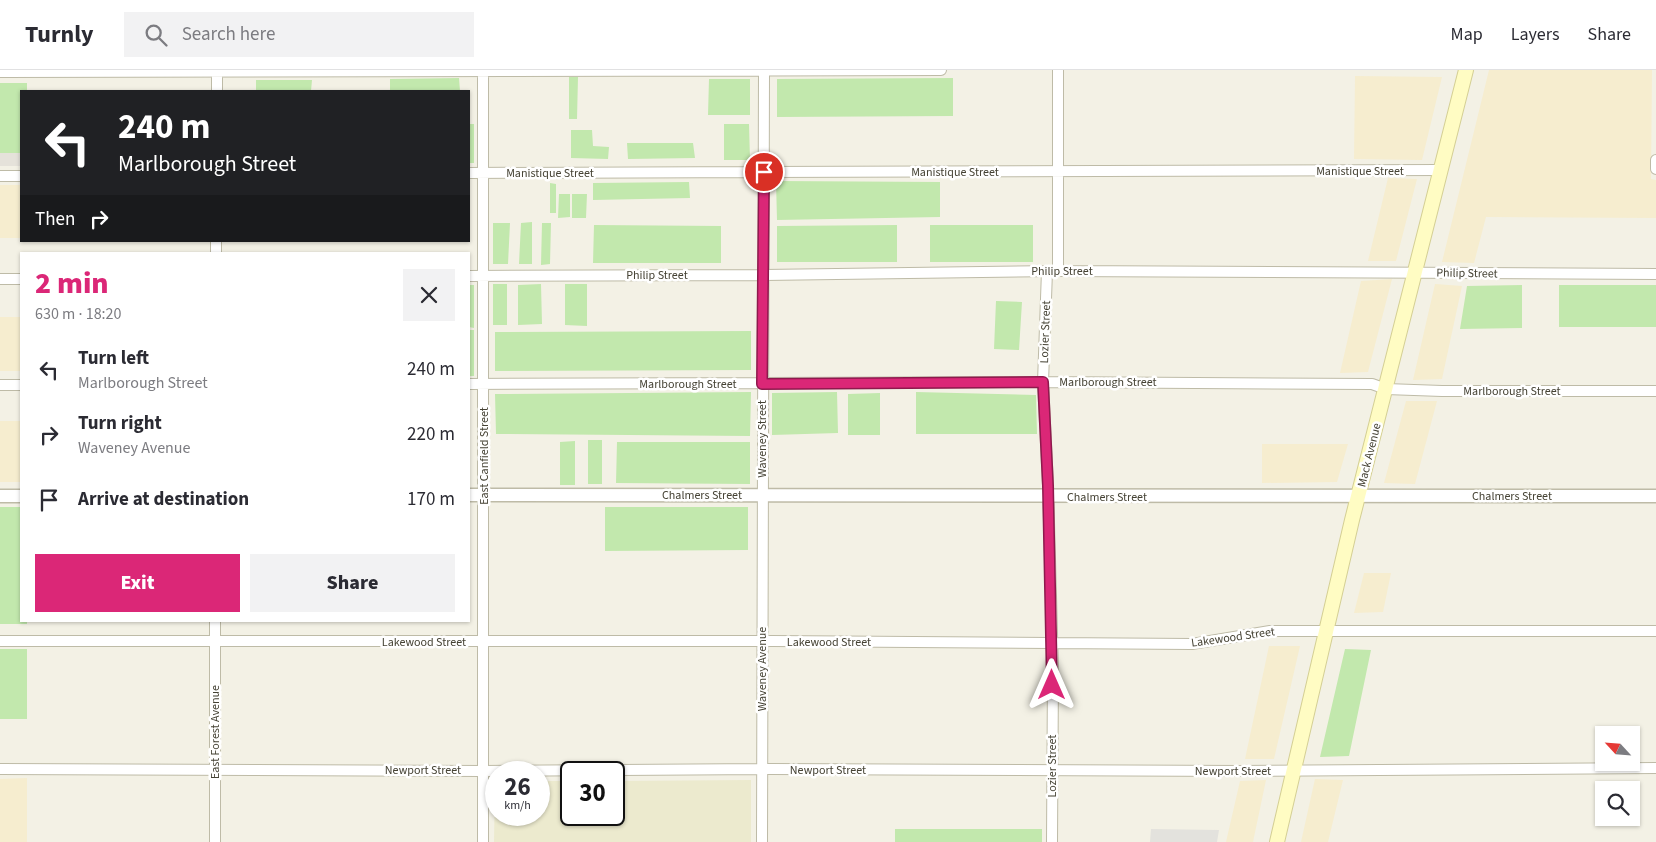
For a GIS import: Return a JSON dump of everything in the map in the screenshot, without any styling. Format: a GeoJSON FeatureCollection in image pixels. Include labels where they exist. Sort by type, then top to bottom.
{"type":"FeatureCollection","features":[{"type":"Feature","properties":{"kind":"main road","name":"Mack Avenue"},"geometry":{"type":"LineString","coordinates":[[1277,842],[1358,497],[1466,70]]}},
{"type":"Feature","properties":{"kind":"street"},"geometry":{"type":"LineString","coordinates":[[0,72],[217,70],[941,70]]}},
{"type":"Feature","properties":{"kind":"street"},"geometry":{"type":"LineString","coordinates":[[216,90],[217,70]]}},
{"type":"Feature","properties":{"kind":"street","name":"East Canfield Street"},"geometry":{"type":"LineString","coordinates":[[483,70],[483,842]]}},
{"type":"Feature","properties":{"kind":"street"},"geometry":{"type":"LineString","coordinates":[[762,384],[764,70]]}},
{"type":"Feature","properties":{"kind":"street"},"geometry":{"type":"LineString","coordinates":[[1058,70],[1058,271]]}},
{"type":"Feature","properties":{"kind":"street"},"geometry":{"type":"LineString","coordinates":[[1656,160],[1656,169]]}},
{"type":"Feature","properties":{"kind":"street","name":"Manistique Street"},"geometry":{"type":"LineString","coordinates":[[470,173],[1441,170]]}},
{"type":"Feature","properties":{"kind":"street"},"geometry":{"type":"LineString","coordinates":[[0,176],[20,176]]}},
{"type":"Feature","properties":{"kind":"street","name":"Philip Street"},"geometry":{"type":"LineString","coordinates":[[470,276],[764,275],[1047,271],[1656,274]]}},
{"type":"Feature","properties":{"kind":"street","name":"Lozier Street"},"geometry":{"type":"LineString","coordinates":[[1047,271],[1043,382],[1052,643],[1052,842]]}},
{"type":"Feature","properties":{"kind":"street"},"geometry":{"type":"LineString","coordinates":[[0,279],[20,279]]}},
{"type":"Feature","properties":{"kind":"street","name":"Marlborough Street"},"geometry":{"type":"LineString","coordinates":[[470,384],[1043,382],[1372,384],[1386,389],[1442,391],[1656,391]]}},
{"type":"Feature","properties":{"kind":"street","name":"Waveney Street"},"geometry":{"type":"LineString","coordinates":[[762,384],[762,495]]}},
{"type":"Feature","properties":{"kind":"street"},"geometry":{"type":"LineString","coordinates":[[0,385],[20,385]]}},
{"type":"Feature","properties":{"kind":"street","name":"Chalmers Street"},"geometry":{"type":"LineString","coordinates":[[470,495],[1048,497],[1656,496]]}},
{"type":"Feature","properties":{"kind":"street","name":"Waveney Avenue"},"geometry":{"type":"LineString","coordinates":[[762,495],[762,842]]}},
{"type":"Feature","properties":{"kind":"street"},"geometry":{"type":"LineString","coordinates":[[0,496],[20,496]]}},
{"type":"Feature","properties":{"kind":"street","name":"East Forest Avenue"},"geometry":{"type":"LineString","coordinates":[[214,842],[216,622]]}},
{"type":"Feature","properties":{"kind":"street","name":"Lakewood Street"},"geometry":{"type":"LineString","coordinates":[[0,641],[1192,644],[1265,631],[1656,631]]}},
{"type":"Feature","properties":{"kind":"street","name":"Newport Street"},"geometry":{"type":"LineString","coordinates":[[0,769],[483,771],[762,769],[1052,772],[1656,768]]}},
{"type":"Feature","properties":{"kind":"shaded area"},"geometry":{"type":"Polygon","coordinates":[[[1489,70],[1652,70],[1651,179],[1656,180],[1656,218],[1486,217],[1474,263],[1442,262],[1489,70]]]}},
{"type":"Feature","properties":{"kind":"shaded area"},"geometry":{"type":"Polygon","coordinates":[[[1355,76],[1442,77],[1422,160],[1354,159],[1355,76]]]}},
{"type":"Feature","properties":{"kind":"shaded area"},"geometry":{"type":"Polygon","coordinates":[[[0,153],[20,153],[20,166],[0,166],[0,153]]]}},
{"type":"Feature","properties":{"kind":"shaded area"},"geometry":{"type":"Polygon","coordinates":[[[1388,178],[1417,179],[1396,261],[1368,261],[1388,178]]]}},
{"type":"Feature","properties":{"kind":"shaded area"},"geometry":{"type":"Polygon","coordinates":[[[0,185],[20,185],[20,238],[0,238],[0,185]]]}},
{"type":"Feature","properties":{"kind":"shaded area"},"geometry":{"type":"Polygon","coordinates":[[[1392,279],[1368,372],[1340,373],[1361,281],[1392,279]]]}},
{"type":"Feature","properties":{"kind":"shaded area"},"geometry":{"type":"Polygon","coordinates":[[[1435,284],[1462,286],[1442,379],[1413,380],[1435,284]]]}},
{"type":"Feature","properties":{"kind":"shaded area"},"geometry":{"type":"Polygon","coordinates":[[[0,317],[20,317],[20,371],[0,371],[0,317]]]}},
{"type":"Feature","properties":{"kind":"shaded area"},"geometry":{"type":"Polygon","coordinates":[[[1406,401],[1437,401],[1415,484],[1384,483],[1406,401]]]}},
{"type":"Feature","properties":{"kind":"shaded area"},"geometry":{"type":"Polygon","coordinates":[[[0,421],[20,421],[20,482],[0,482],[0,421]]]}},
{"type":"Feature","properties":{"kind":"shaded area"},"geometry":{"type":"Polygon","coordinates":[[[1262,444],[1348,444],[1337,482],[1262,483],[1262,444]]]}},
{"type":"Feature","properties":{"kind":"shaded area"},"geometry":{"type":"Polygon","coordinates":[[[1364,573],[1391,573],[1383,612],[1354,613],[1364,573]]]}},
{"type":"Feature","properties":{"kind":"shaded area"},"geometry":{"type":"Polygon","coordinates":[[[1269,646],[1300,646],[1274,759],[1245,759],[1269,646]]]}},
{"type":"Feature","properties":{"kind":"shaded area"},"geometry":{"type":"Polygon","coordinates":[[[27,778],[27,842],[0,842],[0,779],[27,778]]]}},
{"type":"Feature","properties":{"kind":"shaded area"},"geometry":{"type":"Polygon","coordinates":[[[1315,779],[1343,780],[1328,842],[1301,842],[1315,779]]]}},
{"type":"Feature","properties":{"kind":"shaded area"},"geometry":{"type":"Polygon","coordinates":[[[751,780],[751,842],[494,842],[494,826],[550,826],[550,781],[560,781],[560,826],[625,826],[625,781],[751,780]]]}},
{"type":"Feature","properties":{"kind":"shaded area"},"geometry":{"type":"Polygon","coordinates":[[[1266,780],[1253,842],[1226,842],[1240,781],[1266,780]]]}},
{"type":"Feature","properties":{"kind":"shaded area"},"geometry":{"type":"Polygon","coordinates":[[[1151,829],[1219,830],[1217,842],[1150,842],[1151,829]]]}},
{"type":"Feature","properties":{"kind":"green space"},"geometry":{"type":"Polygon","coordinates":[[[569,77],[578,77],[577,119],[569,119],[569,77]]]}},
{"type":"Feature","properties":{"kind":"green space"},"geometry":{"type":"Polygon","coordinates":[[[459,78],[460,90],[390,90],[390,79],[459,78]]]}},
{"type":"Feature","properties":{"kind":"green space"},"geometry":{"type":"Polygon","coordinates":[[[953,78],[953,116],[777,117],[777,79],[953,78]]]}},
{"type":"Feature","properties":{"kind":"green space"},"geometry":{"type":"Polygon","coordinates":[[[709,79],[750,79],[750,115],[708,115],[709,79]]]}},
{"type":"Feature","properties":{"kind":"green space"},"geometry":{"type":"Polygon","coordinates":[[[256,80],[312,80],[311,90],[256,90],[256,80]]]}},
{"type":"Feature","properties":{"kind":"green space"},"geometry":{"type":"Polygon","coordinates":[[[0,83],[27,83],[27,90],[20,90],[20,153],[0,153],[0,83]]]}},
{"type":"Feature","properties":{"kind":"green space"},"geometry":{"type":"Polygon","coordinates":[[[470,124],[474,124],[474,163],[470,163],[470,124]]]}},
{"type":"Feature","properties":{"kind":"green space"},"geometry":{"type":"Polygon","coordinates":[[[724,124],[749,124],[750,160],[724,160],[724,124]]]}},
{"type":"Feature","properties":{"kind":"green space"},"geometry":{"type":"Polygon","coordinates":[[[571,130],[592,130],[593,146],[609,147],[608,159],[571,158],[571,130]]]}},
{"type":"Feature","properties":{"kind":"green space"},"geometry":{"type":"Polygon","coordinates":[[[627,143],[693,143],[695,158],[628,159],[627,143]]]}},
{"type":"Feature","properties":{"kind":"green space"},"geometry":{"type":"Polygon","coordinates":[[[776,181],[940,182],[940,217],[777,220],[776,181]]]}},
{"type":"Feature","properties":{"kind":"green space"},"geometry":{"type":"Polygon","coordinates":[[[689,182],[690,198],[593,200],[593,183],[689,182]]]}},
{"type":"Feature","properties":{"kind":"green space"},"geometry":{"type":"Polygon","coordinates":[[[550,183],[556,184],[556,213],[550,213],[550,183]]]}},
{"type":"Feature","properties":{"kind":"green space"},"geometry":{"type":"Polygon","coordinates":[[[559,194],[570,194],[570,217],[558,218],[559,194]]]}},
{"type":"Feature","properties":{"kind":"green space"},"geometry":{"type":"Polygon","coordinates":[[[572,194],[587,194],[586,218],[572,218],[572,194]]]}},
{"type":"Feature","properties":{"kind":"green space"},"geometry":{"type":"Polygon","coordinates":[[[532,222],[532,264],[519,264],[521,223],[532,222]]]}},
{"type":"Feature","properties":{"kind":"green space"},"geometry":{"type":"Polygon","coordinates":[[[493,223],[510,223],[508,264],[493,264],[493,223]]]}},
{"type":"Feature","properties":{"kind":"green space"},"geometry":{"type":"Polygon","coordinates":[[[542,223],[551,223],[550,264],[541,265],[542,223]]]}},
{"type":"Feature","properties":{"kind":"green space"},"geometry":{"type":"Polygon","coordinates":[[[594,225],[721,226],[721,263],[593,263],[594,225]]]}},
{"type":"Feature","properties":{"kind":"green space"},"geometry":{"type":"Polygon","coordinates":[[[897,225],[897,262],[777,262],[777,226],[897,225]]]}},
{"type":"Feature","properties":{"kind":"green space"},"geometry":{"type":"Polygon","coordinates":[[[930,225],[1033,225],[1033,262],[930,262],[930,225]]]}},
{"type":"Feature","properties":{"kind":"green space"},"geometry":{"type":"Polygon","coordinates":[[[493,284],[507,284],[507,325],[493,325],[493,284]]]}},
{"type":"Feature","properties":{"kind":"green space"},"geometry":{"type":"Polygon","coordinates":[[[541,284],[542,324],[518,325],[518,285],[541,284]]]}},
{"type":"Feature","properties":{"kind":"green space"},"geometry":{"type":"Polygon","coordinates":[[[565,284],[587,284],[587,326],[565,325],[565,284]]]}},
{"type":"Feature","properties":{"kind":"green space"},"geometry":{"type":"Polygon","coordinates":[[[470,285],[474,285],[474,328],[470,327],[470,285]]]}},
{"type":"Feature","properties":{"kind":"green space"},"geometry":{"type":"Polygon","coordinates":[[[1522,285],[1522,328],[1460,329],[1467,286],[1522,285]]]}},
{"type":"Feature","properties":{"kind":"green space"},"geometry":{"type":"Polygon","coordinates":[[[1559,285],[1656,285],[1656,327],[1559,327],[1559,285]]]}},
{"type":"Feature","properties":{"kind":"green space"},"geometry":{"type":"Polygon","coordinates":[[[996,301],[1022,302],[1019,350],[994,349],[996,301]]]}},
{"type":"Feature","properties":{"kind":"green space"},"geometry":{"type":"Polygon","coordinates":[[[470,330],[474,330],[474,376],[470,376],[470,330]]]}},
{"type":"Feature","properties":{"kind":"green space"},"geometry":{"type":"Polygon","coordinates":[[[751,331],[751,370],[495,371],[495,332],[751,331]]]}},
{"type":"Feature","properties":{"kind":"green space"},"geometry":{"type":"Polygon","coordinates":[[[751,392],[750,436],[496,434],[495,394],[751,392]]]}},
{"type":"Feature","properties":{"kind":"green space"},"geometry":{"type":"Polygon","coordinates":[[[837,392],[838,433],[772,435],[772,393],[837,392]]]}},
{"type":"Feature","properties":{"kind":"green space"},"geometry":{"type":"Polygon","coordinates":[[[916,392],[1036,395],[1037,434],[916,434],[916,392]]]}},
{"type":"Feature","properties":{"kind":"green space"},"geometry":{"type":"Polygon","coordinates":[[[880,393],[880,435],[848,435],[848,394],[880,393]]]}},
{"type":"Feature","properties":{"kind":"green space"},"geometry":{"type":"Polygon","coordinates":[[[588,440],[602,440],[602,484],[588,484],[588,440]]]}},
{"type":"Feature","properties":{"kind":"green space"},"geometry":{"type":"Polygon","coordinates":[[[575,441],[575,485],[560,485],[560,442],[575,441]]]}},
{"type":"Feature","properties":{"kind":"green space"},"geometry":{"type":"Polygon","coordinates":[[[617,442],[750,442],[750,484],[616,483],[617,442]]]}},
{"type":"Feature","properties":{"kind":"green space"},"geometry":{"type":"Polygon","coordinates":[[[0,507],[20,507],[20,622],[27,622],[27,624],[0,624],[0,507]]]}},
{"type":"Feature","properties":{"kind":"green space"},"geometry":{"type":"Polygon","coordinates":[[[605,507],[748,507],[748,550],[605,551],[605,507]]]}},
{"type":"Feature","properties":{"kind":"green space"},"geometry":{"type":"Polygon","coordinates":[[[0,649],[27,649],[27,719],[0,719],[0,649]]]}},
{"type":"Feature","properties":{"kind":"green space"},"geometry":{"type":"Polygon","coordinates":[[[1345,649],[1371,650],[1349,756],[1320,757],[1345,649]]]}},
{"type":"Feature","properties":{"kind":"green space"},"geometry":{"type":"Polygon","coordinates":[[[895,829],[1042,829],[1042,842],[895,842],[895,829]]]}},
{"type":"Feature","properties":{"kind":"route"},"geometry":{"type":"LineString","coordinates":[[764,172],[762,384],[1043,382],[1048,486],[1052,685]]}}]}
